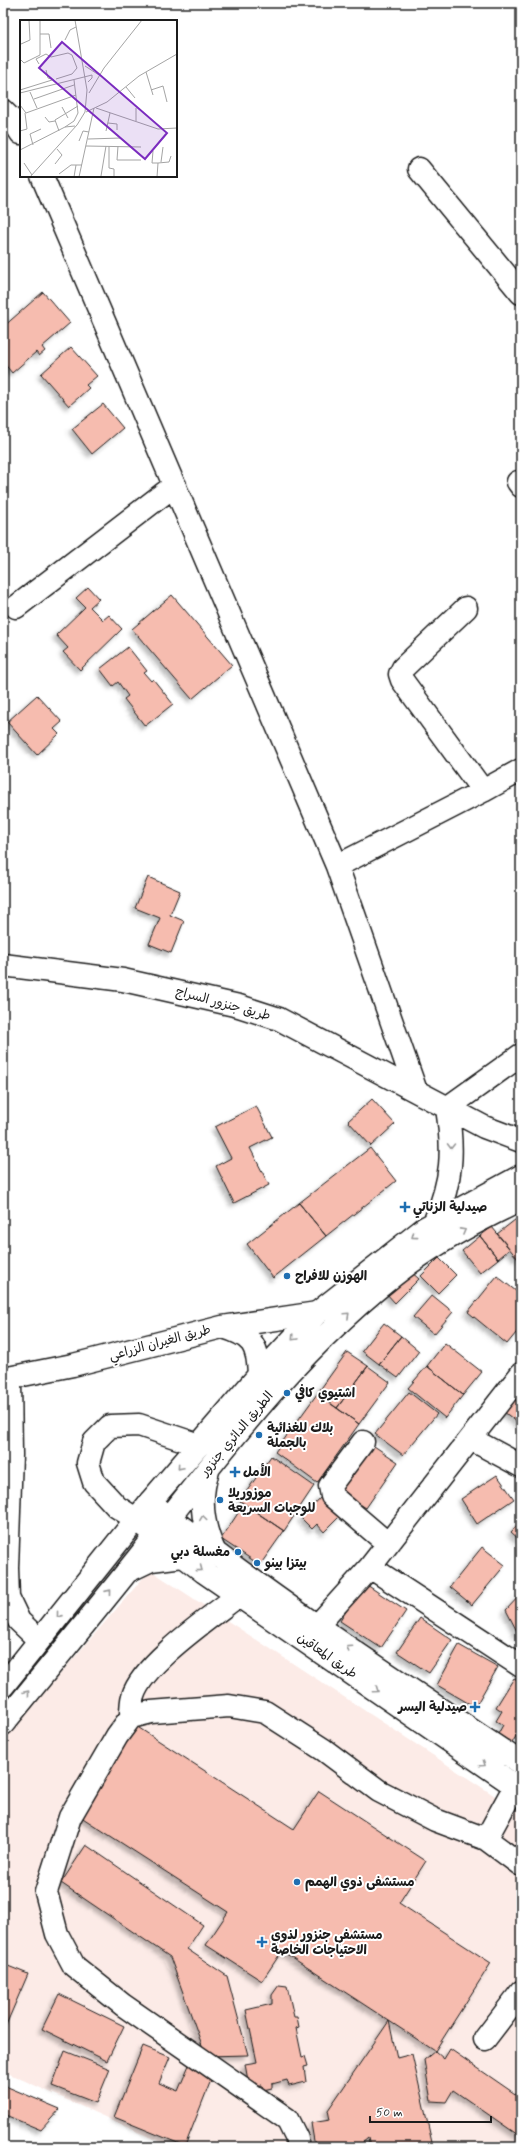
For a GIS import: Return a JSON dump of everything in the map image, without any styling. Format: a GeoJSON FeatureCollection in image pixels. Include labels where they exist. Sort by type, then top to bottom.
{"type":"FeatureCollection","features":[{"type":"Feature","properties":{"kind":"street"},"geometry":{"type":"LineString","coordinates":[[3,111],[14,122],[20,131]]}},
{"type":"Feature","properties":{"kind":"street"},"geometry":{"type":"LineString","coordinates":[[419,169],[521,293]]}},
{"type":"Feature","properties":{"kind":"street"},"geometry":{"type":"LineString","coordinates":[[42,177],[337,866],[416,1091]]}},
{"type":"Feature","properties":{"kind":"street"},"geometry":{"type":"LineString","coordinates":[[16,607],[175,486]]}},
{"type":"Feature","properties":{"kind":"street"},"geometry":{"type":"LineString","coordinates":[[466,608],[403,668],[400,674],[402,680],[483,791]]}},
{"type":"Feature","properties":{"kind":"street"},"geometry":{"type":"LineString","coordinates":[[337,866],[521,770]]}},
{"type":"Feature","properties":{"kind":"street","name":"طريق جنزور السراج"},"geometry":{"type":"LineString","coordinates":[[3,965],[123,980],[239,1006],[279,1019],[484,1127],[521,1141]]}},
{"type":"Feature","properties":{"kind":"street"},"geometry":{"type":"LineString","coordinates":[[434,1222],[446,1194],[451,1166],[452,1137],[447,1108],[521,1055]]}},
{"type":"Feature","properties":{"kind":"street","name":"الطريق الدائري جنزور"},"geometry":{"type":"LineString","coordinates":[[3,1686],[150,1502],[259,1375],[317,1313],[394,1250],[434,1222],[521,1176]]}},
{"type":"Feature","properties":{"kind":"street","name":"الطريق الدائري جنزور"},"geometry":{"type":"LineString","coordinates":[[3,1724],[122,1575],[156,1535],[211,1464],[299,1362],[369,1294],[412,1261],[439,1244],[521,1200]]}},
{"type":"Feature","properties":{"kind":"street","name":"طريق الغيران الزراعي"},"geometry":{"type":"LineString","coordinates":[[7,1378],[73,1365],[222,1327],[317,1313]]}},
{"type":"Feature","properties":{"kind":"street"},"geometry":{"type":"LineString","coordinates":[[222,1327],[239,1332],[250,1339],[256,1348],[259,1375]]}},
{"type":"Feature","properties":{"kind":"street"},"geometry":{"type":"LineString","coordinates":[[317,1626],[370,1567],[521,1374]]}},
{"type":"Feature","properties":{"kind":"street"},"geometry":{"type":"LineString","coordinates":[[7,1378],[11,1455],[7,1568],[8,1598],[19,1621],[39,1640]]}},
{"type":"Feature","properties":{"kind":"street","name":"طريق المعاقين"},"geometry":{"type":"LineString","coordinates":[[199,1445],[139,1425],[110,1426],[94,1442],[88,1463],[94,1482],[117,1507],[136,1519],[183,1556],[518,1788]]}},
{"type":"Feature","properties":{"kind":"street"},"geometry":{"type":"LineString","coordinates":[[471,1439],[521,1466]]}},
{"type":"Feature","properties":{"kind":"street"},"geometry":{"type":"LineString","coordinates":[[364,1442],[330,1486],[332,1496],[388,1544]]}},
{"type":"Feature","properties":{"kind":"street"},"geometry":{"type":"LineString","coordinates":[[211,1464],[203,1494],[202,1510],[209,1540],[216,1555]]}},
{"type":"Feature","properties":{"kind":"street","name":"طريق المعاقين"},"geometry":{"type":"LineString","coordinates":[[150,1502],[216,1555],[317,1626],[521,1763]]}},
{"type":"Feature","properties":{"kind":"street"},"geometry":{"type":"LineString","coordinates":[[122,1575],[151,1560],[183,1556]]}},
{"type":"Feature","properties":{"kind":"street"},"geometry":{"type":"LineString","coordinates":[[370,1567],[521,1666]]}},
{"type":"Feature","properties":{"kind":"street"},"geometry":{"type":"LineString","coordinates":[[239,1595],[174,1645],[139,1682],[132,1697],[131,1717],[117,1736],[70,1817],[46,1892],[57,1934],[74,1966],[123,2005],[287,2119],[297,2139],[297,2147]]}},
{"type":"Feature","properties":{"kind":"street"},"geometry":{"type":"LineString","coordinates":[[131,1717],[152,1712],[229,1706],[265,1712],[324,1750],[379,1791],[435,1820],[486,1839],[521,1865]]}},
{"type":"Feature","properties":{"kind":"street"},"geometry":{"type":"LineString","coordinates":[[486,1839],[518,1788]]}},
{"type":"Feature","properties":{"kind":"street"},"geometry":{"type":"LineString","coordinates":[[485,2039],[521,1992]]}},
{"type":"Feature","properties":{"kind":"shaded area","name":"مستشفي جنزور لذوي الاحتياجات الخاصة"},"geometry":{"type":"Polygon","coordinates":[[[150,1570],[521,1813],[521,2147],[171,2147],[3,2071],[3,1740],[150,1570]]]}},
{"type":"Feature","properties":{"kind":"building"},"geometry":{"type":"Polygon","coordinates":[[[43,292],[70,323],[42,347],[45,351],[39,356],[36,352],[12,373],[3,362],[3,327],[43,292]]]}},
{"type":"Feature","properties":{"kind":"building"},"geometry":{"type":"Polygon","coordinates":[[[71,347],[97,376],[86,385],[89,388],[69,406],[41,374],[71,347]]]}},
{"type":"Feature","properties":{"kind":"building"},"geometry":{"type":"Polygon","coordinates":[[[103,404],[123,428],[92,454],[72,429],[103,404]]]}},
{"type":"Feature","properties":{"kind":"building"},"geometry":{"type":"Polygon","coordinates":[[[88,587],[99,599],[90,607],[103,620],[109,615],[122,629],[80,670],[63,652],[68,648],[56,635],[85,607],[76,598],[88,587]]]}},
{"type":"Feature","properties":{"kind":"building"},"geometry":{"type":"Polygon","coordinates":[[[172,595],[232,665],[192,699],[132,629],[172,595]]]}},
{"type":"Feature","properties":{"kind":"building"},"geometry":{"type":"Polygon","coordinates":[[[128,647],[147,671],[144,673],[151,681],[153,679],[173,704],[145,726],[124,699],[128,696],[118,682],[113,686],[100,669],[128,647]]]}},
{"type":"Feature","properties":{"kind":"building"},"geometry":{"type":"Polygon","coordinates":[[[37,695],[62,722],[54,729],[59,734],[37,755],[7,722],[37,695]]]}},
{"type":"Feature","properties":{"kind":"building"},"geometry":{"type":"Polygon","coordinates":[[[148,877],[180,891],[170,915],[184,921],[171,953],[149,944],[160,918],[135,908],[148,877]]]}},
{"type":"Feature","properties":{"kind":"building"},"geometry":{"type":"Polygon","coordinates":[[[372,1099],[395,1124],[371,1146],[348,1121],[372,1099]]]}},
{"type":"Feature","properties":{"kind":"building"},"geometry":{"type":"Polygon","coordinates":[[[256,1106],[272,1137],[250,1148],[269,1185],[234,1203],[216,1166],[231,1158],[215,1127],[256,1106]]]}},
{"type":"Feature","properties":{"kind":"building"},"geometry":{"type":"Polygon","coordinates":[[[370,1148],[396,1181],[326,1236],[299,1203],[370,1148]]]}},
{"type":"Feature","properties":{"kind":"building"},"geometry":{"type":"Polygon","coordinates":[[[299,1203],[326,1236],[273,1278],[247,1244],[299,1203]]]}},
{"type":"Feature","properties":{"kind":"building"},"geometry":{"type":"Polygon","coordinates":[[[520,1216],[521,1257],[518,1259],[497,1234],[520,1216]]]}},
{"type":"Feature","properties":{"kind":"building"},"geometry":{"type":"Polygon","coordinates":[[[492,1227],[510,1249],[498,1259],[480,1236],[492,1227]]]}},
{"type":"Feature","properties":{"kind":"building"},"geometry":{"type":"Polygon","coordinates":[[[480,1236],[498,1259],[480,1273],[462,1251],[480,1236]]]}},
{"type":"Feature","properties":{"kind":"building"},"geometry":{"type":"Polygon","coordinates":[[[439,1258],[456,1275],[438,1293],[421,1276],[439,1258]]]}},
{"type":"Feature","properties":{"kind":"building"},"geometry":{"type":"Polygon","coordinates":[[[409,1270],[419,1279],[395,1303],[386,1293],[409,1270]]]}},
{"type":"Feature","properties":{"kind":"building"},"geometry":{"type":"Polygon","coordinates":[[[497,1276],[521,1295],[521,1327],[507,1344],[468,1312],[497,1276]]]}},
{"type":"Feature","properties":{"kind":"building"},"geometry":{"type":"Polygon","coordinates":[[[432,1295],[453,1312],[434,1334],[413,1317],[432,1295]]]}},
{"type":"Feature","properties":{"kind":"building"},"geometry":{"type":"Polygon","coordinates":[[[384,1323],[401,1336],[379,1364],[362,1351],[384,1323]]]}},
{"type":"Feature","properties":{"kind":"building"},"geometry":{"type":"Polygon","coordinates":[[[401,1336],[419,1351],[398,1378],[379,1364],[401,1336]]]}},
{"type":"Feature","properties":{"kind":"building"},"geometry":{"type":"Polygon","coordinates":[[[445,1343],[482,1372],[463,1395],[427,1366],[445,1343]]]}},
{"type":"Feature","properties":{"kind":"building"},"geometry":{"type":"Polygon","coordinates":[[[347,1352],[368,1366],[337,1408],[317,1394],[347,1352]]]}},
{"type":"Feature","properties":{"kind":"building"},"geometry":{"type":"Polygon","coordinates":[[[368,1366],[390,1382],[359,1424],[337,1408],[368,1366]]]}},
{"type":"Feature","properties":{"kind":"building"},"geometry":{"type":"Polygon","coordinates":[[[427,1366],[463,1395],[445,1418],[408,1388],[427,1366]]]}},
{"type":"Feature","properties":{"kind":"building"},"geometry":{"type":"Polygon","coordinates":[[[521,1389],[521,1425],[504,1412],[521,1389]]]}},
{"type":"Feature","properties":{"kind":"building"},"geometry":{"type":"Polygon","coordinates":[[[409,1392],[437,1414],[403,1455],[375,1434],[409,1392]]]}},
{"type":"Feature","properties":{"kind":"building"},"geometry":{"type":"Polygon","coordinates":[[[317,1394],[359,1424],[317,1483],[275,1452],[317,1394]]]}},
{"type":"Feature","properties":{"kind":"building"},"geometry":{"type":"Polygon","coordinates":[[[365,1440],[398,1462],[366,1508],[333,1487],[365,1440]]]}},
{"type":"Feature","properties":{"kind":"building"},"geometry":{"type":"Polygon","coordinates":[[[271,1456],[314,1486],[284,1531],[240,1501],[271,1456]]]}},
{"type":"Feature","properties":{"kind":"building"},"geometry":{"type":"Polygon","coordinates":[[[497,1475],[514,1499],[477,1524],[461,1499],[497,1475]]]}},
{"type":"Feature","properties":{"kind":"building"},"geometry":{"type":"Polygon","coordinates":[[[323,1495],[342,1514],[324,1532],[317,1524],[312,1529],[301,1518],[323,1495]]]}},
{"type":"Feature","properties":{"kind":"building"},"geometry":{"type":"Polygon","coordinates":[[[244,1504],[284,1531],[260,1565],[221,1539],[244,1504]]]}},
{"type":"Feature","properties":{"kind":"building"},"geometry":{"type":"Polygon","coordinates":[[[521,1521],[521,1541],[511,1532],[521,1521]]]}},
{"type":"Feature","properties":{"kind":"building"},"geometry":{"type":"Polygon","coordinates":[[[482,1547],[505,1565],[472,1605],[450,1587],[482,1547]]]}},
{"type":"Feature","properties":{"kind":"building"},"geometry":{"type":"Polygon","coordinates":[[[364,1583],[406,1611],[381,1648],[340,1621],[364,1583]]]}},
{"type":"Feature","properties":{"kind":"building"},"geometry":{"type":"Polygon","coordinates":[[[521,1594],[521,1639],[506,1610],[521,1594]]]}},
{"type":"Feature","properties":{"kind":"building"},"geometry":{"type":"Polygon","coordinates":[[[420,1618],[452,1640],[429,1673],[397,1652],[420,1618]]]}},
{"type":"Feature","properties":{"kind":"building"},"geometry":{"type":"Polygon","coordinates":[[[459,1645],[498,1667],[475,1707],[437,1685],[459,1645]]]}},
{"type":"Feature","properties":{"kind":"building"},"geometry":{"type":"Polygon","coordinates":[[[514,1678],[521,1682],[521,1728],[512,1743],[498,1734],[503,1725],[496,1721],[502,1711],[496,1707],[514,1678]]]}},
{"type":"Feature","properties":{"kind":"building","name":"مستشفى ذوي الهمم"},"geometry":{"type":"Polygon","coordinates":[[[133,1724],[294,1829],[319,1791],[426,1861],[399,1903],[491,1963],[435,2051],[282,1951],[262,1981],[206,1945],[228,1912],[75,1813],[133,1724]]]}},
{"type":"Feature","properties":{"kind":"building"},"geometry":{"type":"Polygon","coordinates":[[[521,1728],[521,1740],[516,1736],[521,1728]]]}},
{"type":"Feature","properties":{"kind":"building"},"geometry":{"type":"Polygon","coordinates":[[[86,1845],[203,1925],[187,1949],[227,1976],[248,2055],[206,2056],[170,1957],[61,1883],[86,1845]]]}},
{"type":"Feature","properties":{"kind":"building"},"geometry":{"type":"Polygon","coordinates":[[[3,1964],[28,1974],[3,2032],[3,1964]]]}},
{"type":"Feature","properties":{"kind":"building"},"geometry":{"type":"Polygon","coordinates":[[[279,1985],[287,1986],[294,2017],[297,2017],[299,2027],[296,2028],[302,2057],[305,2056],[308,2066],[304,2067],[306,2082],[289,2086],[287,2080],[272,2084],[272,2088],[263,2090],[262,2085],[249,2086],[245,2064],[257,2062],[246,2010],[272,2004],[272,1995],[279,1985]]]}},
{"type":"Feature","properties":{"kind":"building"},"geometry":{"type":"Polygon","coordinates":[[[59,1994],[124,2026],[107,2061],[42,2029],[59,1994]]]}},
{"type":"Feature","properties":{"kind":"building"},"geometry":{"type":"Polygon","coordinates":[[[389,2021],[397,2058],[412,2054],[433,2147],[370,2147],[368,2138],[361,2144],[361,2147],[315,2147],[311,2123],[330,2120],[328,2110],[389,2021]]]}},
{"type":"Feature","properties":{"kind":"building"},"geometry":{"type":"Polygon","coordinates":[[[143,2046],[170,2057],[159,2083],[178,2091],[189,2065],[213,2075],[185,2146],[114,2117],[143,2046]]]}},
{"type":"Feature","properties":{"kind":"building"},"geometry":{"type":"Polygon","coordinates":[[[450,2049],[521,2098],[521,2137],[453,2090],[446,2102],[431,2101],[424,2060],[435,2051],[444,2059],[450,2049]]]}},
{"type":"Feature","properties":{"kind":"building"},"geometry":{"type":"Polygon","coordinates":[[[65,2051],[110,2069],[96,2103],[52,2086],[65,2051]]]}},
{"type":"Feature","properties":{"kind":"building"},"geometry":{"type":"Polygon","coordinates":[[[3,2085],[60,2109],[41,2130],[3,2114],[3,2085]]]}},
{"type":"Feature","properties":{"kind":"place","name":"صيدلية الزناتي"},"geometry":{"type":"Point","coordinates":[405,1207]}},
{"type":"Feature","properties":{"kind":"place","name":"الهوزن للافراح"},"geometry":{"type":"Point","coordinates":[287,1276]}},
{"type":"Feature","properties":{"kind":"place","name":"اشتيوي كافي"},"geometry":{"type":"Point","coordinates":[287,1393]}},
{"type":"Feature","properties":{"kind":"place","name":"بلاك للغذائية بالجملة"},"geometry":{"type":"Point","coordinates":[259,1435]}},
{"type":"Feature","properties":{"kind":"place","name":"الأمل"},"geometry":{"type":"Point","coordinates":[235,1472]}},
{"type":"Feature","properties":{"kind":"place","name":"موزوريلا للوجبات السريعة"},"geometry":{"type":"Point","coordinates":[220,1500]}},
{"type":"Feature","properties":{"kind":"place","name":"مغسلة دبي"},"geometry":{"type":"Point","coordinates":[238,1552]}},
{"type":"Feature","properties":{"kind":"place","name":"بيتزا بينو"},"geometry":{"type":"Point","coordinates":[257,1563]}},
{"type":"Feature","properties":{"kind":"place","name":"صيدلية اليسر"},"geometry":{"type":"Point","coordinates":[475,1707]}},
{"type":"Feature","properties":{"kind":"place","name":"مستشفى ذوي الهمم"},"geometry":{"type":"Point","coordinates":[297,1882]}},
{"type":"Feature","properties":{"kind":"place","name":"مستشفي جنزور لذوي الاحتياجات الخاصة"},"geometry":{"type":"Point","coordinates":[262,1942]}}]}
